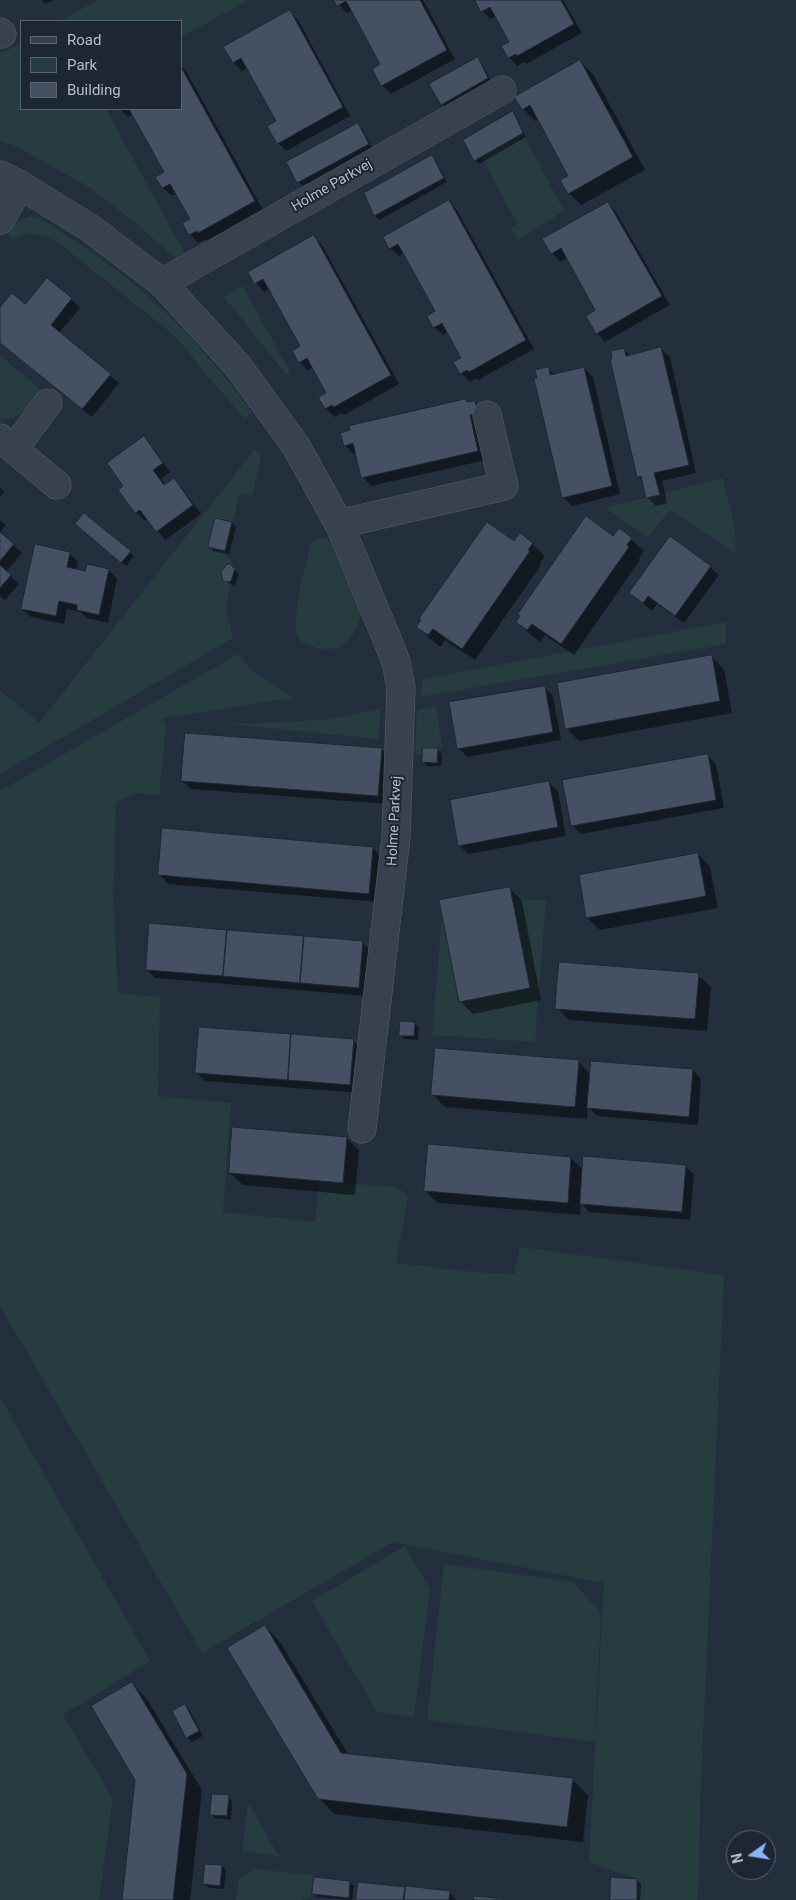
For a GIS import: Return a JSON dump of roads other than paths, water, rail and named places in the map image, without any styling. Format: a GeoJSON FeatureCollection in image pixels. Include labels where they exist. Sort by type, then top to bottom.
{"type":"FeatureCollection","features":[{"type":"Feature","properties":{"kind":"street","name":"Holme Parkvej"},"geometry":{"type":"LineString","coordinates":[[162,283],[502,90]]}},
{"type":"Feature","properties":{"kind":"street","name":"Holme Parkvej"},"geometry":{"type":"LineString","coordinates":[[0,220],[10,180],[90,228],[162,283],[237,364],[296,446],[339,524],[388,639],[396,662],[400,688],[396,837],[362,1129]]}},
{"type":"Feature","properties":{"kind":"street"},"geometry":{"type":"LineString","coordinates":[[48,402],[7,444],[57,485]]}},
{"type":"Feature","properties":{"kind":"street"},"geometry":{"type":"LineString","coordinates":[[339,524],[504,486],[487,415]]}}]}
